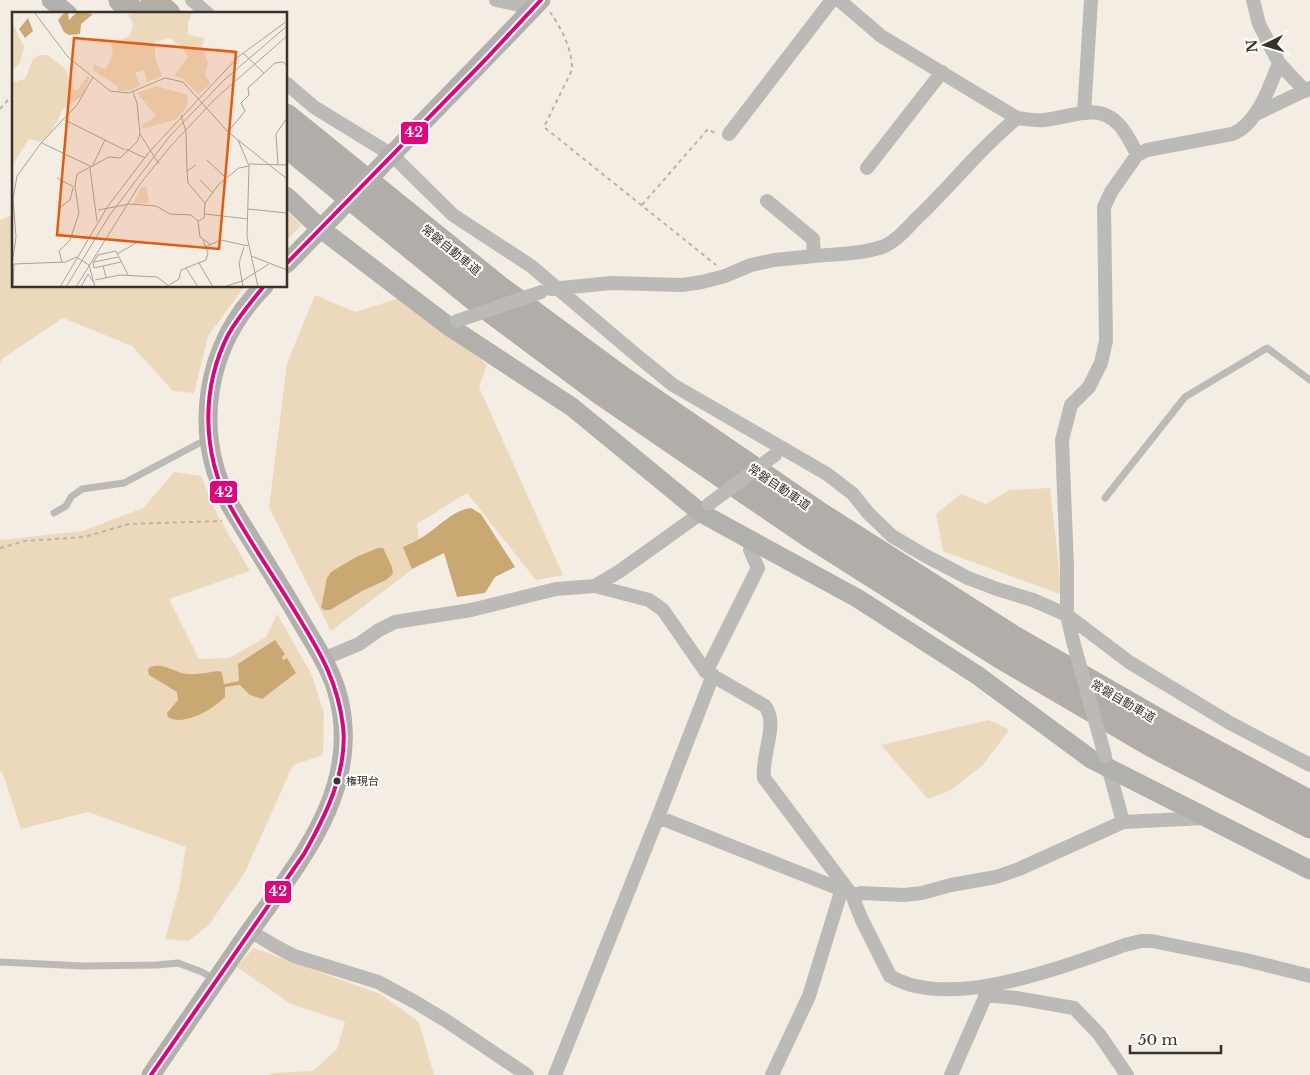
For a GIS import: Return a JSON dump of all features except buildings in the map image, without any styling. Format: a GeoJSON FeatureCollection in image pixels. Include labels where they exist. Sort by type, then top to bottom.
{"type":"FeatureCollection","features":[{"type":"Feature","properties":{"kind":"highway"},"geometry":{"type":"LineString","coordinates":[[121,0],[133,12]]}},
{"type":"Feature","properties":{"kind":"highway"},"geometry":{"type":"LineString","coordinates":[[153,0],[166,12]]}},
{"type":"Feature","properties":{"kind":"highway","name":"常磐自動車道"},"geometry":{"type":"LineString","coordinates":[[288,118],[499,288],[621,378],[811,509],[1012,637],[1171,728],[1310,803]]}},
{"type":"Feature","properties":{"kind":"highway","name":"常磐自動車道"},"geometry":{"type":"LineString","coordinates":[[288,147],[474,298],[584,380],[801,529],[1000,656],[1154,746],[1310,826]]}},
{"type":"Feature","properties":{"kind":"main road"},"geometry":{"type":"LineString","coordinates":[[50,0],[65,12]]}},
{"type":"Feature","properties":{"kind":"main road"},"geometry":{"type":"LineString","coordinates":[[288,262],[538,4]]}},
{"type":"Feature","properties":{"kind":"main road"},"geometry":{"type":"LineString","coordinates":[[288,198],[321,228],[572,407],[705,508],[754,542],[857,598],[977,675],[1091,759],[1106,762],[1310,870]]}},
{"type":"Feature","properties":{"kind":"main road"},"geometry":{"type":"LineString","coordinates":[[151,1075],[308,849],[329,808],[337,785],[342,753],[342,728],[338,695],[323,659],[221,489],[212,456],[208,411],[215,365],[227,335],[242,312],[262,288]]}},
{"type":"Feature","properties":{"kind":"street"},"geometry":{"type":"LineString","coordinates":[[192,0],[206,12]]}},
{"type":"Feature","properties":{"kind":"street"},"geometry":{"type":"LineString","coordinates":[[496,0],[538,4]]}},
{"type":"Feature","properties":{"kind":"street"},"geometry":{"type":"LineString","coordinates":[[729,134],[832,0]]}},
{"type":"Feature","properties":{"kind":"street"},"geometry":{"type":"LineString","coordinates":[[839,0],[881,36],[1017,118],[1042,120],[1097,112],[1111,116],[1134,146],[1137,155]]}},
{"type":"Feature","properties":{"kind":"street"},"geometry":{"type":"LineString","coordinates":[[1084,113],[1091,0]]}},
{"type":"Feature","properties":{"kind":"street"},"geometry":{"type":"LineString","coordinates":[[1253,0],[1259,24],[1279,63],[1307,90],[1254,115]]}},
{"type":"Feature","properties":{"kind":"street"},"geometry":{"type":"LineString","coordinates":[[1123,822],[1067,615],[1062,440],[1071,405],[1089,386],[1101,363],[1106,341],[1104,207],[1111,192],[1137,155],[1147,150],[1242,131],[1268,91],[1279,63]]}},
{"type":"Feature","properties":{"kind":"street"},"geometry":{"type":"LineString","coordinates":[[867,168],[942,72]]}},
{"type":"Feature","properties":{"kind":"street"},"geometry":{"type":"LineString","coordinates":[[288,85],[314,107],[392,155],[453,215],[531,266],[673,385],[779,451],[827,474],[853,494],[869,514],[892,536],[924,556],[968,578],[1034,600],[1067,615],[1129,662],[1230,723],[1310,765]]}},
{"type":"Feature","properties":{"kind":"street"},"geometry":{"type":"LineString","coordinates":[[452,323],[556,288],[611,283],[682,285],[702,282],[750,265],[774,260],[863,252],[884,247],[895,240],[1017,118]]}},
{"type":"Feature","properties":{"kind":"street"},"geometry":{"type":"LineString","coordinates":[[767,202],[813,239],[814,256]]}},
{"type":"Feature","properties":{"kind":"street"},"geometry":{"type":"LineString","coordinates":[[595,586],[620,571],[779,451]]}},
{"type":"Feature","properties":{"kind":"street"},"geometry":{"type":"LineString","coordinates":[[554,1075],[658,817],[710,674],[758,568],[750,550],[754,542]]}},
{"type":"Feature","properties":{"kind":"street"},"geometry":{"type":"LineString","coordinates":[[323,659],[359,644],[379,630],[395,622],[471,610],[556,589],[595,586],[649,600],[662,610],[710,674],[765,706],[771,713],[772,723],[763,768],[764,778],[849,890],[890,976],[898,981],[934,990],[984,991],[1074,1008],[1099,1034],[1127,1075]]}},
{"type":"Feature","properties":{"kind":"street"},"geometry":{"type":"LineString","coordinates":[[658,817],[835,886],[862,894],[904,895],[996,877],[1019,869],[1123,822],[1208,817]]}},
{"type":"Feature","properties":{"kind":"street"},"geometry":{"type":"LineString","coordinates":[[772,1075],[809,996],[840,895],[849,890]]}},
{"type":"Feature","properties":{"kind":"street"},"geometry":{"type":"LineString","coordinates":[[250,930],[274,946],[294,956],[378,982],[445,1020],[527,1075]]}},
{"type":"Feature","properties":{"kind":"street"},"geometry":{"type":"LineString","coordinates":[[984,991],[1125,945],[1146,941],[1246,960],[1310,976]]}},
{"type":"Feature","properties":{"kind":"street"},"geometry":{"type":"LineString","coordinates":[[951,1075],[984,991]]}},
{"type":"Feature","properties":{"kind":"lane"},"geometry":{"type":"LineString","coordinates":[[1105,498],[1165,425],[1185,397],[1267,348],[1310,380]]}},
{"type":"Feature","properties":{"kind":"lane"},"geometry":{"type":"LineString","coordinates":[[54,513],[66,506],[71,497],[82,489],[124,483],[209,438]]}},
{"type":"Feature","properties":{"kind":"lane"},"geometry":{"type":"LineString","coordinates":[[0,962],[83,966],[157,966],[178,963],[202,972],[216,980]]}},
{"type":"Feature","properties":{"kind":"path"},"geometry":{"type":"LineString","coordinates":[[538,4],[558,23],[572,60],[572,70],[544,127],[728,274]]}},
{"type":"Feature","properties":{"kind":"path"},"geometry":{"type":"LineString","coordinates":[[0,108],[12,95]]}},
{"type":"Feature","properties":{"kind":"path"},"geometry":{"type":"LineString","coordinates":[[642,205],[708,129],[726,140],[729,134]]}},
{"type":"Feature","properties":{"kind":"path"},"geometry":{"type":"LineString","coordinates":[[0,548],[25,541],[84,537],[129,524],[240,520]]}},
{"type":"Feature","properties":{"kind":"shaded area"},"geometry":{"type":"Polygon","coordinates":[[[288,212],[301,225],[288,239],[288,212]]]}},
{"type":"Feature","properties":{"kind":"shaded area"},"geometry":{"type":"Polygon","coordinates":[[[12,215],[12,288],[244,288],[208,336],[194,393],[173,391],[132,346],[63,318],[2,359],[0,363],[0,220],[12,215]]]}},
{"type":"Feature","properties":{"kind":"shaded area"},"geometry":{"type":"Polygon","coordinates":[[[315,295],[355,312],[400,298],[448,331],[487,365],[479,387],[563,575],[536,580],[467,493],[417,524],[422,562],[331,631],[269,507],[287,363],[315,295]]]}},
{"type":"Feature","properties":{"kind":"shaded area"},"geometry":{"type":"Polygon","coordinates":[[[174,472],[201,476],[217,514],[250,571],[169,599],[199,659],[229,658],[266,637],[277,614],[311,673],[324,713],[323,755],[293,765],[245,872],[208,926],[188,941],[165,939],[179,889],[186,847],[88,812],[21,829],[0,770],[0,540],[83,531],[143,508],[174,472]]]}},
{"type":"Feature","properties":{"kind":"shaded area"},"geometry":{"type":"Polygon","coordinates":[[[1050,488],[1062,595],[943,551],[936,514],[961,494],[986,504],[1009,490],[1050,488]]]}},
{"type":"Feature","properties":{"kind":"shaded area"},"geometry":{"type":"Polygon","coordinates":[[[471,508],[481,514],[515,567],[495,577],[485,593],[457,597],[444,553],[412,569],[403,547],[417,541],[457,512],[471,508]]]}},
{"type":"Feature","properties":{"kind":"shaded area"},"geometry":{"type":"Polygon","coordinates":[[[378,548],[383,548],[392,567],[393,574],[386,580],[362,591],[330,610],[321,608],[327,578],[331,572],[356,557],[378,548]]]}},
{"type":"Feature","properties":{"kind":"shaded area"},"geometry":{"type":"Polygon","coordinates":[[[275,640],[285,654],[282,657],[283,660],[287,658],[296,673],[262,699],[250,695],[240,685],[225,687],[225,697],[214,707],[182,720],[174,720],[168,717],[167,713],[178,700],[177,692],[149,675],[148,670],[150,667],[160,666],[188,674],[219,671],[222,673],[224,684],[239,681],[238,664],[275,640]]]}},
{"type":"Feature","properties":{"kind":"shaded area"},"geometry":{"type":"Polygon","coordinates":[[[989,720],[1009,730],[983,765],[951,790],[928,799],[881,745],[989,720]]]}},
{"type":"Feature","properties":{"kind":"shaded area"},"geometry":{"type":"Polygon","coordinates":[[[253,948],[380,994],[419,1022],[434,1075],[268,1075],[272,1073],[313,1071],[337,1049],[345,1022],[291,1004],[237,967],[253,948]]]}},
{"type":"Feature","properties":{"kind":"transit line","name":"42"},"geometry":{"type":"LineString","coordinates":[[288,262],[541,0]]}},
{"type":"Feature","properties":{"kind":"transit line","name":"42"},"geometry":{"type":"LineString","coordinates":[[151,1075],[304,854],[334,792],[342,759],[344,743],[343,726],[341,710],[333,682],[307,631],[230,506],[214,464],[210,443],[209,398],[219,355],[232,328],[262,288]]}},
{"type":"Feature","properties":{"kind":"place","name":"権現台"},"geometry":{"type":"Point","coordinates":[337,781]}}]}
